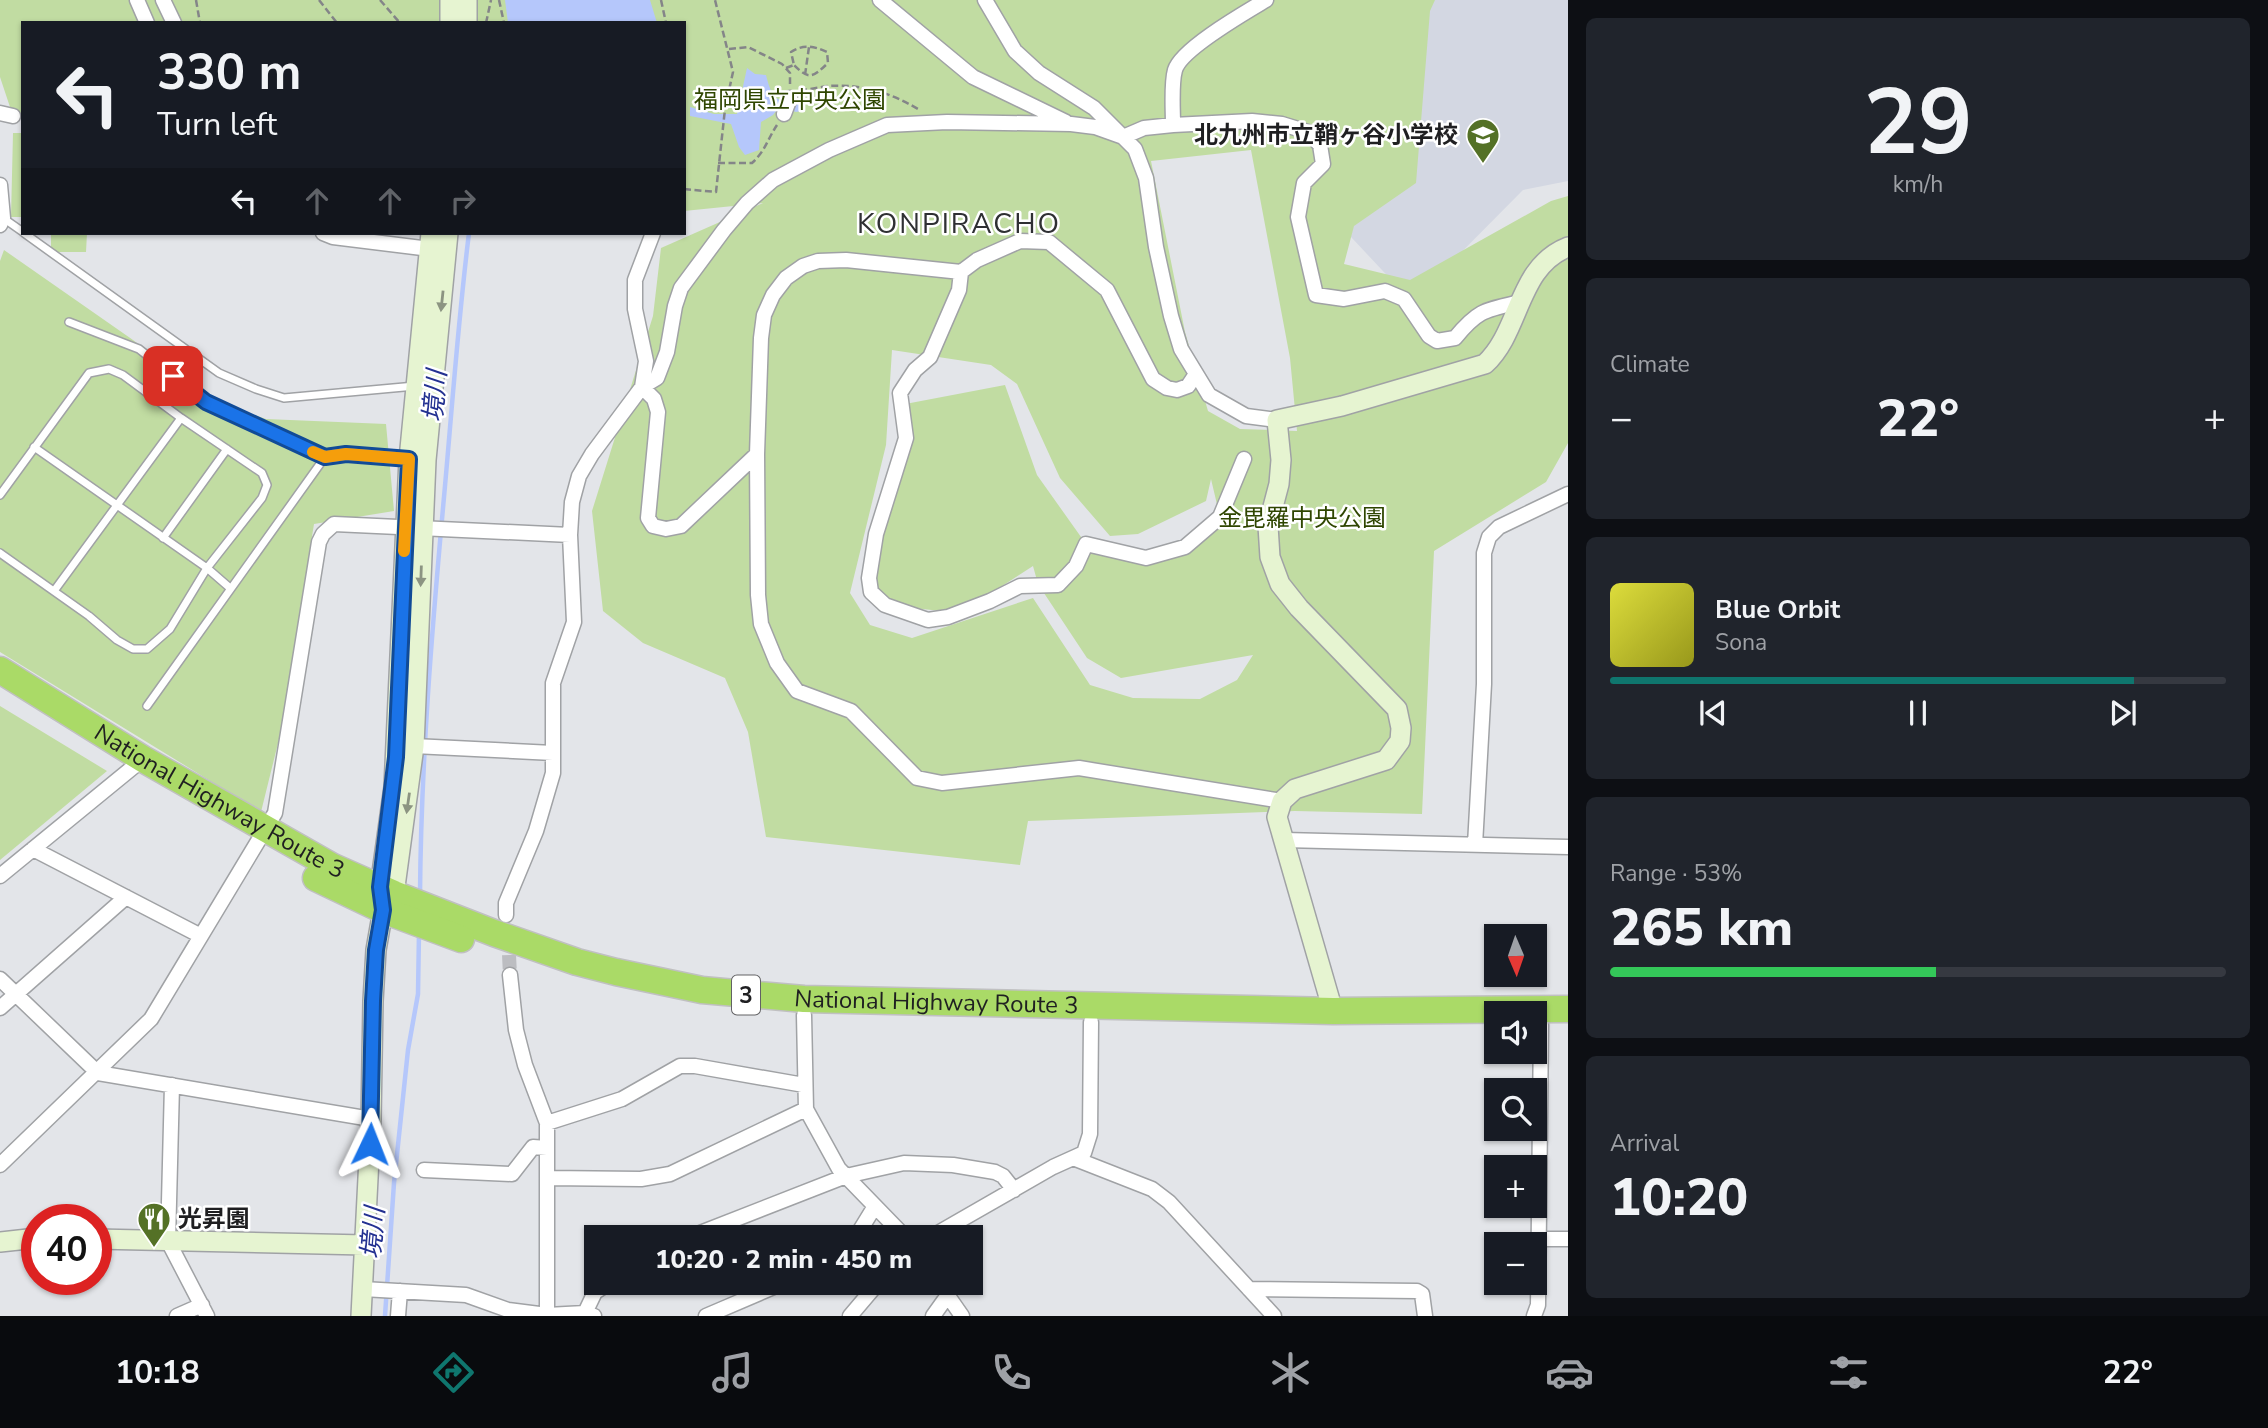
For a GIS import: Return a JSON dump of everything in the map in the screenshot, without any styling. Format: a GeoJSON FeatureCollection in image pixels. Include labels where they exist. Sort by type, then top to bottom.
{"type":"FeatureCollection","features":[{"type":"Feature","properties":{"kind":"highway","name":"National Highway Route 3"},"geometry":{"type":"LineString","coordinates":[[0,670],[136,764]]}},
{"type":"Feature","properties":{"kind":"highway","name":"National Highway Route 3"},"geometry":{"type":"LineString","coordinates":[[0,689],[136,764],[259,837],[333,867],[386,897],[500,953],[586,980],[723,1007],[804,1015],[1331,1027],[1484,1025]]}},
{"type":"Feature","properties":{"kind":"highway","name":"National Highway Route 3"},"geometry":{"type":"LineString","coordinates":[[386,897],[577,962],[725,993],[804,999],[1333,1011],[1568,1009]]}},
{"type":"Feature","properties":{"kind":"highway"},"geometry":{"type":"LineString","coordinates":[[1547,1024],[1568,1023]]}},
{"type":"Feature","properties":{"kind":"street"},"geometry":{"type":"LineString","coordinates":[[137,0],[146,21]]}},
{"type":"Feature","properties":{"kind":"street"},"geometry":{"type":"LineString","coordinates":[[163,0],[173,21]]}},
{"type":"Feature","properties":{"kind":"street"},"geometry":{"type":"LineString","coordinates":[[450,0],[450,21]]}},
{"type":"Feature","properties":{"kind":"street"},"geometry":{"type":"LineString","coordinates":[[467,0],[467,21]]}},
{"type":"Feature","properties":{"kind":"street"},"geometry":{"type":"LineString","coordinates":[[880,0],[973,77],[1070,124]]}},
{"type":"Feature","properties":{"kind":"street"},"geometry":{"type":"LineString","coordinates":[[985,0],[1015,51],[1039,73],[1094,108],[1135,149],[1150,170],[1156,247],[1181,349],[1209,395],[1246,416],[1277,420],[1342,406],[1485,364],[1495,355],[1528,284],[1539,267],[1568,247]]}},
{"type":"Feature","properties":{"kind":"street"},"geometry":{"type":"LineString","coordinates":[[1173,125],[1175,70],[1180,62],[1216,31],[1266,0]]}},
{"type":"Feature","properties":{"kind":"street"},"geometry":{"type":"LineString","coordinates":[[784,114],[790,94]]}},
{"type":"Feature","properties":{"kind":"street"},"geometry":{"type":"LineString","coordinates":[[506,915],[506,903],[536,831],[553,773],[553,683],[574,622],[570,534],[572,502],[579,476],[592,454],[642,387],[657,378],[667,352],[681,288],[747,203],[774,180],[829,150],[887,125],[947,122],[1070,124],[1095,127],[1123,137],[1144,128],[1173,125],[1252,121],[1282,124],[1308,132],[1320,145],[1323,164],[1304,183],[1297,218],[1317,295],[1344,299],[1385,291],[1404,299],[1429,336],[1437,341],[1455,338],[1472,317],[1484,310],[1520,302]]}},
{"type":"Feature","properties":{"kind":"street"},"geometry":{"type":"LineString","coordinates":[[0,185],[2,221]]}},
{"type":"Feature","properties":{"kind":"street"},"geometry":{"type":"LineString","coordinates":[[328,235],[439,242],[417,459],[386,897]]}},
{"type":"Feature","properties":{"kind":"street"},"geometry":{"type":"LineString","coordinates":[[642,387],[646,361],[635,309],[635,280],[652,235]]}},
{"type":"Feature","properties":{"kind":"street"},"geometry":{"type":"LineString","coordinates":[[1196,374],[1188,386],[1177,390],[1167,388],[1153,379],[1107,290],[1049,242],[1020,241],[977,260],[961,272],[846,260],[810,264],[786,278],[764,315],[757,454],[758,595],[761,624],[777,663],[797,691],[851,710],[917,778],[942,783],[1079,768],[1282,801]]}},
{"type":"Feature","properties":{"kind":"street"},"geometry":{"type":"LineString","coordinates":[[961,272],[959,290],[930,357],[915,370],[900,393],[906,438],[876,534],[869,578],[871,592],[885,605],[928,620],[948,617],[1020,586],[1058,585],[1076,566],[1086,544],[1146,558],[1185,547],[1220,517],[1244,459]]}},
{"type":"Feature","properties":{"kind":"street"},"geometry":{"type":"LineString","coordinates":[[642,387],[654,400],[658,412],[649,517],[653,526],[666,529],[681,526],[757,454]]}},
{"type":"Feature","properties":{"kind":"street"},"geometry":{"type":"LineString","coordinates":[[1277,420],[1281,460],[1279,484],[1268,526],[1270,557],[1280,584],[1299,608],[1397,709],[1401,728],[1400,741],[1386,761],[1295,789],[1282,801],[1277,817],[1333,1011]]}},
{"type":"Feature","properties":{"kind":"street"},"geometry":{"type":"LineString","coordinates":[[1475,845],[1484,684],[1484,553],[1489,537],[1499,527],[1568,494]]}},
{"type":"Feature","properties":{"kind":"street"},"geometry":{"type":"LineString","coordinates":[[0,1165],[151,1019],[275,813],[309,596],[319,542],[323,534],[334,524],[570,534]]}},
{"type":"Feature","properties":{"kind":"street"},"geometry":{"type":"LineString","coordinates":[[361,1316],[376,950],[414,746],[414,526]]}},
{"type":"Feature","properties":{"kind":"street"},"geometry":{"type":"LineString","coordinates":[[414,746],[553,753]]}},
{"type":"Feature","properties":{"kind":"street"},"geometry":{"type":"LineString","coordinates":[[0,876],[136,764]]}},
{"type":"Feature","properties":{"kind":"street"},"geometry":{"type":"LineString","coordinates":[[1283,841],[1568,847]]}},
{"type":"Feature","properties":{"kind":"street"},"geometry":{"type":"LineString","coordinates":[[33,849],[201,936]]}},
{"type":"Feature","properties":{"kind":"street"},"geometry":{"type":"LineString","coordinates":[[0,1008],[125,897]]}},
{"type":"Feature","properties":{"kind":"street"},"geometry":{"type":"LineString","coordinates":[[510,975],[519,1042],[547,1123],[547,1316]]}},
{"type":"Feature","properties":{"kind":"street"},"geometry":{"type":"LineString","coordinates":[[0,979],[98,1073],[371,1119]]}},
{"type":"Feature","properties":{"kind":"street"},"geometry":{"type":"LineString","coordinates":[[804,1015],[806,1110],[839,1169],[893,1225]]}},
{"type":"Feature","properties":{"kind":"street"},"geometry":{"type":"LineString","coordinates":[[952,1225],[1053,1167],[1084,1153],[1090,1134],[1091,1022]]}},
{"type":"Feature","properties":{"kind":"street"},"geometry":{"type":"LineString","coordinates":[[1537,1232],[1538,1064]]}},
{"type":"Feature","properties":{"kind":"street"},"geometry":{"type":"LineString","coordinates":[[547,1123],[622,1099],[680,1066],[695,1066],[804,1085]]}},
{"type":"Feature","properties":{"kind":"street"},"geometry":{"type":"LineString","coordinates":[[172,1085],[168,1241],[205,1311],[177,1316]]}},
{"type":"Feature","properties":{"kind":"street"},"geometry":{"type":"LineString","coordinates":[[547,1178],[641,1180],[670,1174],[806,1110]]}},
{"type":"Feature","properties":{"kind":"street"},"geometry":{"type":"LineString","coordinates":[[424,1170],[512,1174],[533,1147],[547,1148]]}},
{"type":"Feature","properties":{"kind":"street"},"geometry":{"type":"LineString","coordinates":[[1073,1158],[1152,1189],[1168,1202],[1274,1316]]}},
{"type":"Feature","properties":{"kind":"street"},"geometry":{"type":"LineString","coordinates":[[721,1225],[846,1176],[904,1163],[953,1164],[995,1172],[1003,1176],[1014,1190]]}},
{"type":"Feature","properties":{"kind":"street"},"geometry":{"type":"LineString","coordinates":[[863,1225],[875,1206]]}},
{"type":"Feature","properties":{"kind":"street"},"geometry":{"type":"LineString","coordinates":[[112,1239],[365,1245]]}},
{"type":"Feature","properties":{"kind":"street"},"geometry":{"type":"LineString","coordinates":[[1547,1239],[1568,1239]]}},
{"type":"Feature","properties":{"kind":"street"},"geometry":{"type":"LineString","coordinates":[[0,1242],[21,1240]]}},
{"type":"Feature","properties":{"kind":"street"},"geometry":{"type":"LineString","coordinates":[[363,1289],[466,1295],[509,1310],[547,1316],[590,1314],[594,1295]]}},
{"type":"Feature","properties":{"kind":"street"},"geometry":{"type":"LineString","coordinates":[[1249,1289],[1416,1291],[1422,1294],[1425,1316]]}},
{"type":"Feature","properties":{"kind":"street"},"geometry":{"type":"LineString","coordinates":[[398,1316],[400,1291]]}},
{"type":"Feature","properties":{"kind":"street"},"geometry":{"type":"LineString","coordinates":[[706,1316],[755,1295]]}},
{"type":"Feature","properties":{"kind":"street"},"geometry":{"type":"LineString","coordinates":[[850,1316],[868,1295]]}},
{"type":"Feature","properties":{"kind":"street"},"geometry":{"type":"LineString","coordinates":[[933,1316],[942,1295]]}},
{"type":"Feature","properties":{"kind":"street"},"geometry":{"type":"LineString","coordinates":[[948,1295],[962,1316]]}},
{"type":"Feature","properties":{"kind":"street"},"geometry":{"type":"LineString","coordinates":[[1534,1316],[1538,1295]]}},
{"type":"Feature","properties":{"kind":"lane"},"geometry":{"type":"LineString","coordinates":[[2,221],[21,231]]}},
{"type":"Feature","properties":{"kind":"lane"},"geometry":{"type":"LineString","coordinates":[[27,235],[219,373],[256,390],[284,398],[424,385]]}},
{"type":"Feature","properties":{"kind":"lane"},"geometry":{"type":"LineString","coordinates":[[69,321],[139,349],[206,402],[325,457],[346,454],[417,459]]}},
{"type":"Feature","properties":{"kind":"lane"},"geometry":{"type":"LineString","coordinates":[[0,495],[89,373],[109,369],[123,375],[262,473],[267,485],[262,498],[207,568],[170,629],[147,649],[133,649],[117,640],[89,615],[0,554]]}},
{"type":"Feature","properties":{"kind":"lane"},"geometry":{"type":"LineString","coordinates":[[54,591],[181,418]]}},
{"type":"Feature","properties":{"kind":"lane"},"geometry":{"type":"LineString","coordinates":[[34,447],[207,568],[230,588]]}},
{"type":"Feature","properties":{"kind":"lane"},"geometry":{"type":"LineString","coordinates":[[163,538],[227,449]]}},
{"type":"Feature","properties":{"kind":"lane"},"geometry":{"type":"LineString","coordinates":[[147,706],[325,457]]}},
{"type":"Feature","properties":{"kind":"path"},"geometry":{"type":"LineString","coordinates":[[196,0],[200,21]]}},
{"type":"Feature","properties":{"kind":"path"},"geometry":{"type":"LineString","coordinates":[[319,0],[335,21]]}},
{"type":"Feature","properties":{"kind":"path"},"geometry":{"type":"LineString","coordinates":[[380,0],[398,21]]}},
{"type":"Feature","properties":{"kind":"path"},"geometry":{"type":"LineString","coordinates":[[486,21],[491,0]]}},
{"type":"Feature","properties":{"kind":"path"},"geometry":{"type":"LineString","coordinates":[[499,0],[504,21]]}},
{"type":"Feature","properties":{"kind":"path"},"geometry":{"type":"LineString","coordinates":[[661,0],[666,21]]}},
{"type":"Feature","properties":{"kind":"path"},"geometry":{"type":"LineString","coordinates":[[686,188],[716,192],[724,109],[733,72],[715,0]]}},
{"type":"Feature","properties":{"kind":"path"},"geometry":{"type":"LineString","coordinates":[[800,46],[817,47],[827,52],[828,63],[816,74],[805,75],[794,65],[791,52],[800,46]]}},
{"type":"Feature","properties":{"kind":"path"},"geometry":{"type":"LineString","coordinates":[[728,49],[748,47],[782,64],[790,74],[790,94],[850,86],[892,94],[926,114]]}},
{"type":"Feature","properties":{"kind":"path"},"geometry":{"type":"LineString","coordinates":[[805,75],[808,47]]}},
{"type":"Feature","properties":{"kind":"path"},"geometry":{"type":"LineString","coordinates":[[786,68],[794,65]]}},
{"type":"Feature","properties":{"kind":"path"},"geometry":{"type":"LineString","coordinates":[[718,163],[752,163],[765,151],[768,138],[784,114]]}},
{"type":"Feature","properties":{"kind":"shaded area","name":"北九州市立鞘ヶ谷小学校"},"geometry":{"type":"Polygon","coordinates":[[[1413,0],[1568,0],[1568,181],[1523,190],[1412,302],[1336,221],[1413,0]]]}},
{"type":"Feature","properties":{"kind":"green space"},"geometry":{"type":"Polygon","coordinates":[[[0,0],[1435,0],[1430,11],[1416,183],[1354,226],[1344,264],[1410,280],[1551,201],[1568,196],[1568,443],[1546,482],[1434,551],[1422,814],[1295,811],[1028,821],[1020,865],[766,837],[748,732],[725,678],[643,643],[603,611],[592,511],[653,316],[661,248],[763,203],[686,211],[686,21],[21,21],[21,114],[13,116],[0,77],[0,0]],[[1251,150],[1151,161],[1185,332],[1208,411],[1240,429],[1297,431],[1290,358],[1251,150]],[[892,350],[886,445],[850,593],[870,625],[912,638],[1033,598],[1090,685],[1133,698],[1200,699],[1237,680],[1253,655],[1121,678],[1087,658],[1038,584],[1033,566],[960,613],[885,605],[869,578],[906,438],[900,405],[1005,385],[1037,475],[1086,544],[1146,558],[1185,547],[1220,517],[1211,479],[1206,501],[1138,534],[1110,536],[1060,478],[1017,384],[991,365],[892,350]]]}},
{"type":"Feature","properties":{"kind":"green space"},"geometry":{"type":"Polygon","coordinates":[[[13,133],[21,133],[21,217],[11,217],[13,133]]]}},
{"type":"Feature","properties":{"kind":"green space"},"geometry":{"type":"Polygon","coordinates":[[[51,235],[87,235],[86,252],[51,252],[51,235]]]}},
{"type":"Feature","properties":{"kind":"green space"},"geometry":{"type":"Polygon","coordinates":[[[4,250],[133,340],[209,399],[266,419],[386,424],[394,511],[314,524],[280,735],[261,812],[0,652],[0,261],[4,250]]]}},
{"type":"Feature","properties":{"kind":"green space"},"geometry":{"type":"Polygon","coordinates":[[[0,706],[107,771],[0,860],[0,706]]]}},
{"type":"Feature","properties":{"kind":"water"},"geometry":{"type":"Polygon","coordinates":[[[505,0],[650,0],[656,21],[508,21],[505,0]]]}},
{"type":"Feature","properties":{"kind":"water"},"geometry":{"type":"Polygon","coordinates":[[[747,68],[755,74],[766,75],[771,91],[778,99],[804,103],[801,111],[796,112],[780,106],[773,115],[761,122],[759,150],[745,155],[739,147],[731,124],[690,116],[690,107],[714,114],[737,114],[747,68]]]}},
{"type":"Feature","properties":{"kind":"waterway","name":"境川"},"geometry":{"type":"LineString","coordinates":[[420,895],[422,795],[431,646],[469,235]]}},
{"type":"Feature","properties":{"kind":"waterway","name":"境川"},"geometry":{"type":"LineString","coordinates":[[385,1316],[394,1183],[408,1050],[418,994],[419,932]]}},
{"type":"Feature","properties":{"kind":"tunnel"},"geometry":{"type":"LineString","coordinates":[[508,934],[510,975]]}},
{"type":"Feature","properties":{"kind":"slow traffic"},"geometry":{"type":"LineString","coordinates":[[313,452],[325,457],[346,454],[409,459],[404,551]]}},
{"type":"Feature","properties":{"kind":"place","name":"北九州市立鞘ヶ谷小学校"},"geometry":{"type":"Point","coordinates":[1483,165]}},
{"type":"Feature","properties":{"kind":"place","name":"光昇園"},"geometry":{"type":"Point","coordinates":[154,1249]}},
{"type":"Feature","properties":{"kind":"district","name":"KONPIRACHO"},"geometry":{"type":"Point","coordinates":[959,224]}},
{"type":"Feature","properties":{"kind":"route"},"geometry":{"type":"LineString","coordinates":[[173,376],[206,402],[325,457],[346,454],[409,459],[396,757],[380,887],[383,910],[376,950],[373,1001],[370,1144]]}},
{"type":"Feature","properties":{"kind":"park label","name":"福岡県立中央公園"},"geometry":{"type":"Point","coordinates":[790,100]}},
{"type":"Feature","properties":{"kind":"park label","name":"金毘羅中央公園"},"geometry":{"type":"Point","coordinates":[1302,518]}}]}
